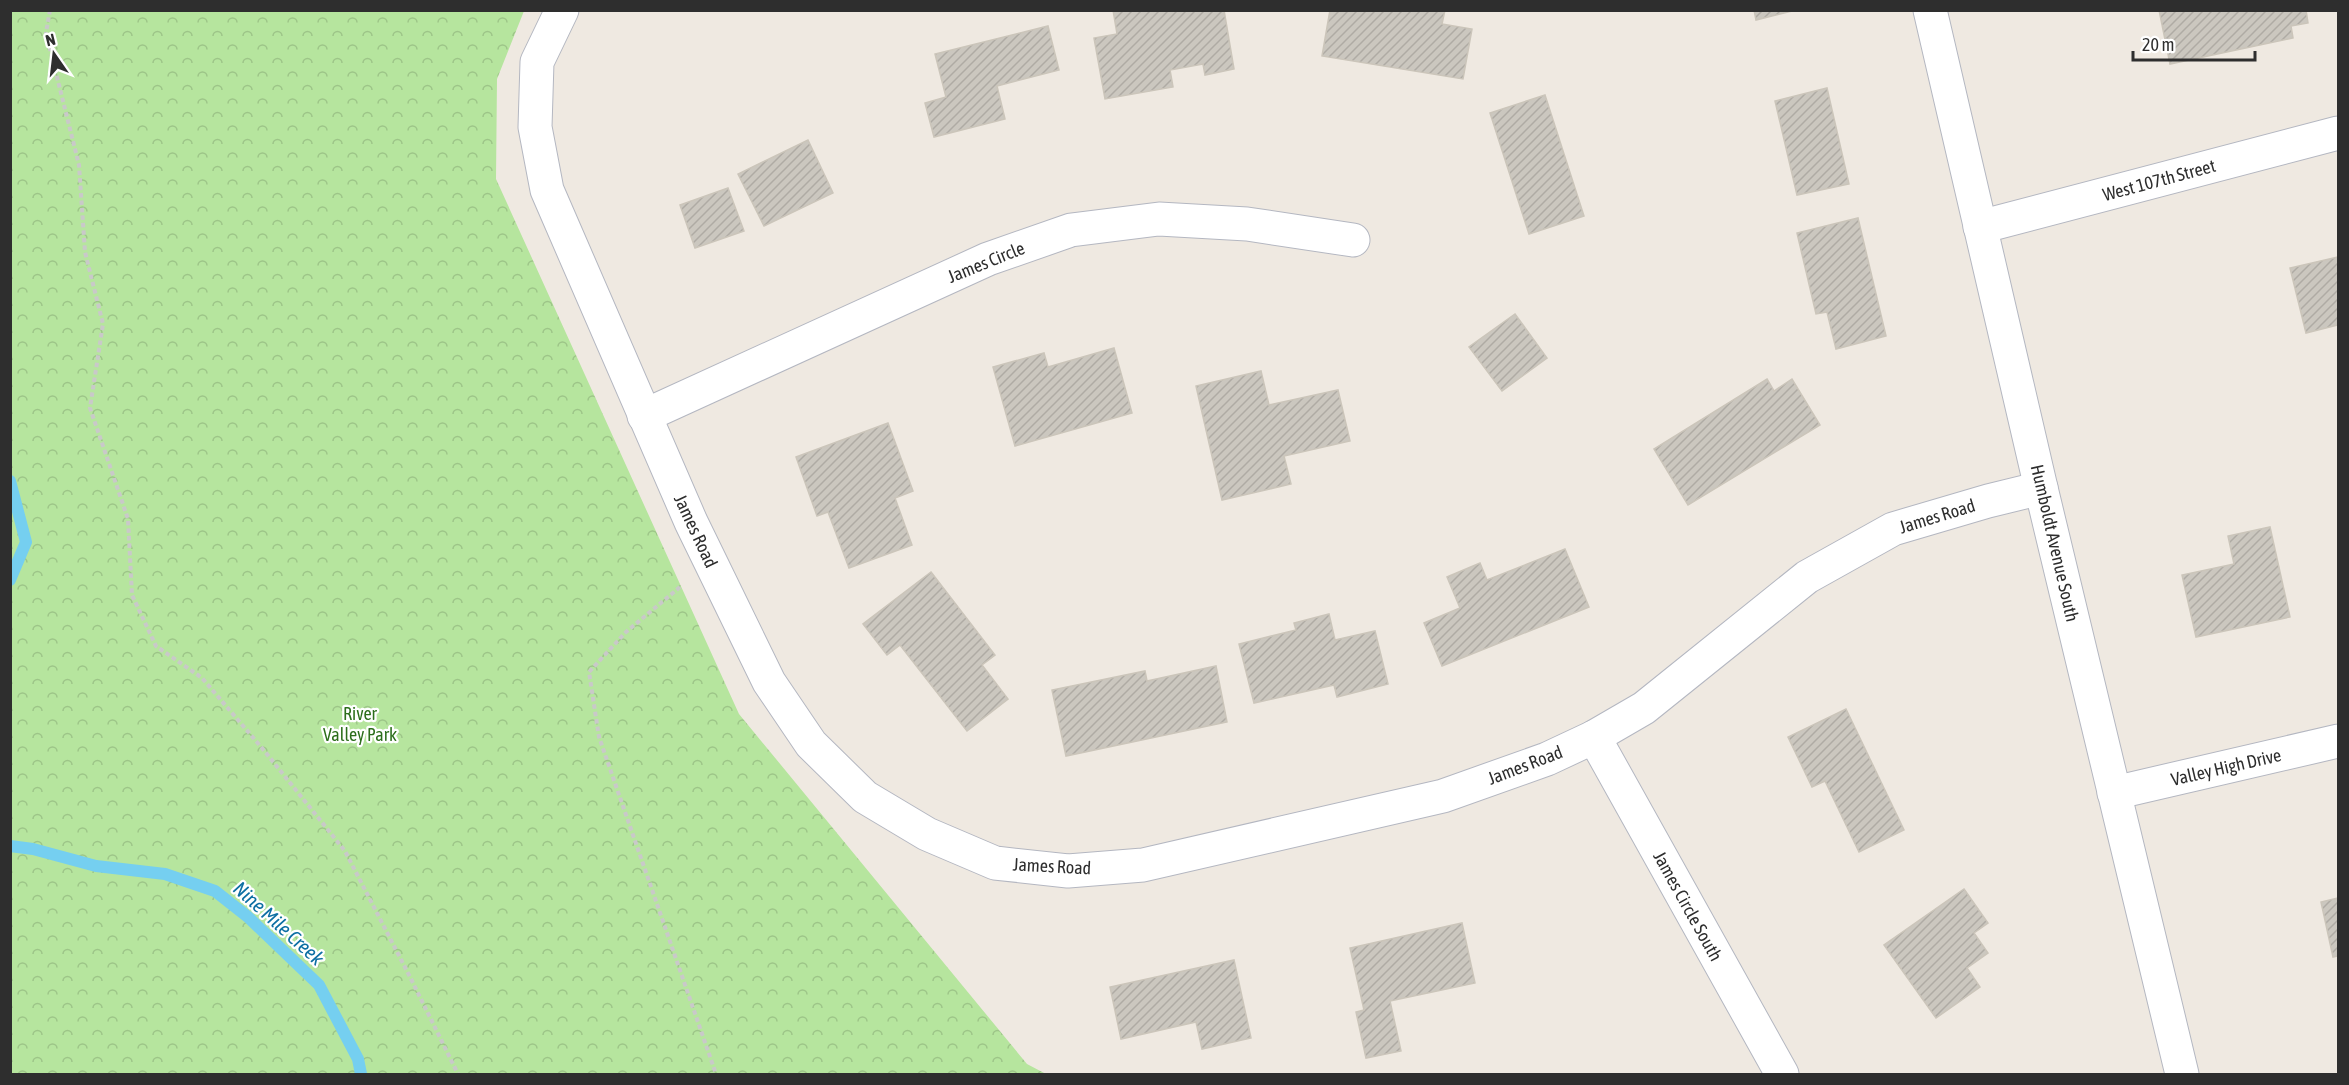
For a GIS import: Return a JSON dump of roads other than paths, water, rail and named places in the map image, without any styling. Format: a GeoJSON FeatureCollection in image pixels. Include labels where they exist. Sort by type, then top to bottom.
{"type":"FeatureCollection","features":[{"type":"Feature","properties":{"kind":"street","name":"James Road"},"geometry":{"type":"LineString","coordinates":[[562,10],[537,62],[535,127],[547,190],[644,416],[710,561],[769,682],[810,744],[865,797],[927,834],[994,862],[1068,871],[1143,865],[1443,796],[1547,759],[1594,737],[1644,708],[1817,572],[1893,529],[2041,488]]}},
{"type":"Feature","properties":{"kind":"street","name":"Humboldt Avenue South"},"geometry":{"type":"LineString","coordinates":[[1930,10],[2041,488],[2182,1074]]}},
{"type":"Feature","properties":{"kind":"street","name":"West 107th Street"},"geometry":{"type":"LineString","coordinates":[[1980,227],[2338,133]]}},
{"type":"Feature","properties":{"kind":"street","name":"James Circle"},"geometry":{"type":"LineString","coordinates":[[644,416],[988,259],[1071,230],[1159,219],[1247,224],[1353,240]]}},
{"type":"Feature","properties":{"kind":"street","name":"James Circle South"},"geometry":{"type":"LineString","coordinates":[[1594,737],[1782,1074]]}},
{"type":"Feature","properties":{"kind":"street","name":"Valley High Drive"},"geometry":{"type":"LineString","coordinates":[[2114,793],[2338,741]]}},
{"type":"Feature","properties":{"kind":"waterway","name":"Nine Mile Creek"},"geometry":{"type":"LineString","coordinates":[[10,481],[26,542],[10,580]]}},
{"type":"Feature","properties":{"kind":"waterway","name":"Nine Mile Creek"},"geometry":{"type":"LineString","coordinates":[[10,846],[33,849],[96,866],[165,874],[215,891],[248,917],[319,985],[358,1059],[361,1074]]}},
{"type":"Feature","properties":{"kind":"park label","name":"River Valley Park"},"geometry":{"type":"Point","coordinates":[360,723]}}]}
